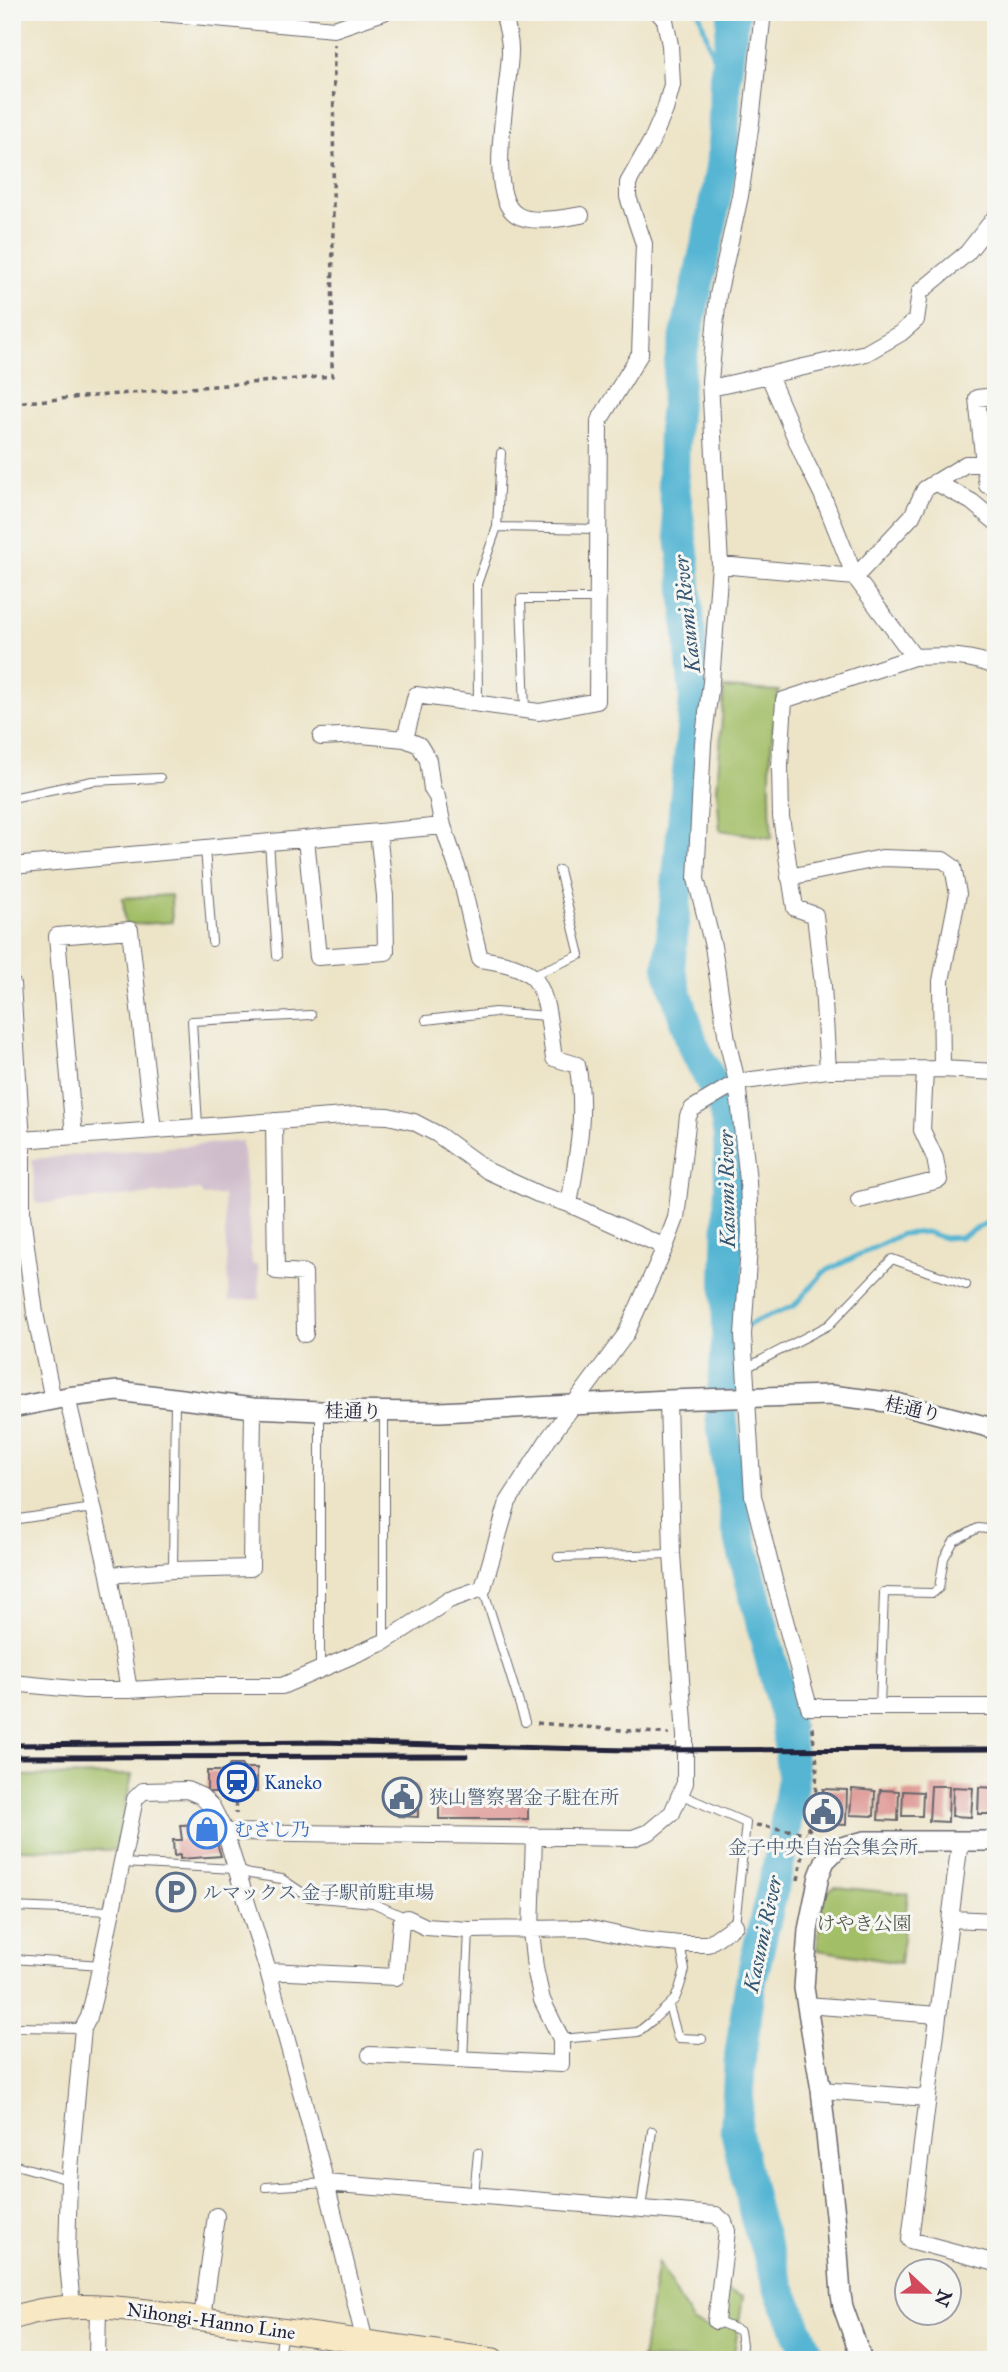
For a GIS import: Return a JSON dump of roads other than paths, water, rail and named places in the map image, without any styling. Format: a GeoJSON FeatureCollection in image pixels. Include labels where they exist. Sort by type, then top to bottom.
{"type":"FeatureCollection","features":[{"type":"Feature","properties":{"kind":"main road","name":"Nihongi-Hanno Line"},"geometry":{"type":"LineString","coordinates":[[12,2318],[50,2308],[98,2306],[202,2318],[493,2360]]}},
{"type":"Feature","properties":{"kind":"street"},"geometry":{"type":"LineString","coordinates":[[150,12],[334,29],[384,12]]}},
{"type":"Feature","properties":{"kind":"street"},"geometry":{"type":"LineString","coordinates":[[503,12],[510,48],[502,119],[502,193],[509,208],[519,217],[551,219],[581,215]]}},
{"type":"Feature","properties":{"kind":"street"},"geometry":{"type":"LineString","coordinates":[[405,739],[416,695],[539,712],[597,701],[599,421],[640,354],[644,244],[628,197],[628,183],[652,140],[672,85],[670,45],[664,20],[658,12]]}},
{"type":"Feature","properties":{"kind":"street"},"geometry":{"type":"LineString","coordinates":[[763,12],[740,196],[718,295],[711,388],[720,565],[704,743],[696,879],[713,946],[727,1040],[737,1082],[749,1194],[750,1232],[743,1335],[753,1496],[809,1707],[996,1707]]}},
{"type":"Feature","properties":{"kind":"street"},"geometry":{"type":"LineString","coordinates":[[711,388],[866,353],[901,333],[916,320],[920,292],[967,253],[996,216]]}},
{"type":"Feature","properties":{"kind":"street"},"geometry":{"type":"LineString","coordinates":[[769,376],[822,494],[855,577],[914,657]]}},
{"type":"Feature","properties":{"kind":"street"},"geometry":{"type":"LineString","coordinates":[[996,396],[977,398],[987,485],[996,488]]}},
{"type":"Feature","properties":{"kind":"street"},"geometry":{"type":"LineString","coordinates":[[855,577],[912,516],[925,489],[966,464],[985,464]]}},
{"type":"Feature","properties":{"kind":"street"},"geometry":{"type":"LineString","coordinates":[[935,482],[972,502],[996,522]]}},
{"type":"Feature","properties":{"kind":"street"},"geometry":{"type":"LineString","coordinates":[[720,565],[855,577]]}},
{"type":"Feature","properties":{"kind":"street"},"geometry":{"type":"LineString","coordinates":[[828,1070],[815,915],[795,908],[789,877],[780,794],[784,700],[914,657],[951,656],[980,659],[996,667]]}},
{"type":"Feature","properties":{"kind":"street"},"geometry":{"type":"LineString","coordinates":[[321,737],[361,735],[405,739],[419,745],[428,760],[432,789],[437,797],[443,826],[461,879],[480,959],[519,968],[536,980],[547,1016],[554,1058],[577,1065],[580,1079],[579,1146],[569,1204]]}},
{"type":"Feature","properties":{"kind":"street"},"geometry":{"type":"LineString","coordinates":[[12,866],[443,826]]}},
{"type":"Feature","properties":{"kind":"street"},"geometry":{"type":"LineString","coordinates":[[306,839],[318,957],[386,952],[385,896],[378,832]]}},
{"type":"Feature","properties":{"kind":"street"},"geometry":{"type":"LineString","coordinates":[[789,877],[883,858],[943,860],[953,867],[958,894],[941,981],[934,1069],[922,1130],[935,1158],[939,1180],[859,1200]]}},
{"type":"Feature","properties":{"kind":"street"},"geometry":{"type":"LineString","coordinates":[[74,1136],[57,936],[130,930],[153,1130]]}},
{"type":"Feature","properties":{"kind":"street"},"geometry":{"type":"LineString","coordinates":[[12,984],[17,1218],[35,1313],[93,1508],[129,1690]]}},
{"type":"Feature","properties":{"kind":"street"},"geometry":{"type":"LineString","coordinates":[[12,1683],[84,1690],[282,1686],[384,1642],[449,1600],[483,1588],[508,1502],[549,1438],[626,1334],[665,1247],[676,1217],[688,1116],[692,1109],[737,1082],[828,1070],[934,1069],[996,1072]]}},
{"type":"Feature","properties":{"kind":"street"},"geometry":{"type":"LineString","coordinates":[[17,1139],[358,1115],[388,1116],[414,1122],[437,1134],[488,1171],[665,1247]]}},
{"type":"Feature","properties":{"kind":"street"},"geometry":{"type":"LineString","coordinates":[[274,1121],[276,1271],[304,1273],[305,1334]]}},
{"type":"Feature","properties":{"kind":"street","name":"桂通り"},"geometry":{"type":"LineString","coordinates":[[12,1408],[60,1398],[118,1391],[253,1408],[440,1412],[820,1395],[896,1403],[996,1429]]}},
{"type":"Feature","properties":{"kind":"street"},"geometry":{"type":"LineString","coordinates":[[231,1832],[633,1838],[649,1832],[672,1813],[685,1783],[685,1735],[672,1554],[668,1400]]}},
{"type":"Feature","properties":{"kind":"street"},"geometry":{"type":"LineString","coordinates":[[108,1575],[251,1568],[253,1408]]}},
{"type":"Feature","properties":{"kind":"street"},"geometry":{"type":"LineString","coordinates":[[72,2305],[67,2255],[69,2180],[83,2028],[89,2017],[102,1965],[110,1911],[135,1799],[144,1791],[187,1790],[201,1796],[231,1832],[235,1870],[268,1971],[326,2183],[365,2342]]}},
{"type":"Feature","properties":{"kind":"street"},"geometry":{"type":"LineString","coordinates":[[370,2056],[561,2064],[561,2039],[542,2000],[535,1968],[531,1931],[534,1836]]}},
{"type":"Feature","properties":{"kind":"street"},"geometry":{"type":"LineString","coordinates":[[862,2360],[843,2306],[821,2090],[806,2005],[805,1969],[813,1901],[819,1876],[831,1853],[846,1844],[865,1841],[996,1841]]}},
{"type":"Feature","properties":{"kind":"street"},"geometry":{"type":"LineString","coordinates":[[960,1841],[910,2240],[995,2262],[996,2244]]}},
{"type":"Feature","properties":{"kind":"street"},"geometry":{"type":"LineString","coordinates":[[268,1971],[396,1977],[401,1923],[407,1918],[426,1927],[531,1931],[587,1928],[640,1940],[680,1944],[708,1944],[735,1925]]}},
{"type":"Feature","properties":{"kind":"street"},"geometry":{"type":"LineString","coordinates":[[952,1919],[996,1921]]}},
{"type":"Feature","properties":{"kind":"street"},"geometry":{"type":"LineString","coordinates":[[806,2005],[938,2015]]}},
{"type":"Feature","properties":{"kind":"street"},"geometry":{"type":"LineString","coordinates":[[821,2090],[928,2098]]}},
{"type":"Feature","properties":{"kind":"street"},"geometry":{"type":"LineString","coordinates":[[326,2183],[716,2215],[724,2222],[727,2231],[716,2321]]}},
{"type":"Feature","properties":{"kind":"street"},"geometry":{"type":"LineString","coordinates":[[202,2318],[216,2216]]}},
{"type":"Feature","properties":{"kind":"street"},"geometry":{"type":"LineString","coordinates":[[97,2360],[98,2306]]}},
{"type":"Feature","properties":{"kind":"lane"},"geometry":{"type":"LineString","coordinates":[[478,702],[477,584],[496,527],[501,453]]}},
{"type":"Feature","properties":{"kind":"lane"},"geometry":{"type":"LineString","coordinates":[[496,527],[597,529]]}},
{"type":"Feature","properties":{"kind":"lane"},"geometry":{"type":"LineString","coordinates":[[525,710],[521,599],[596,599]]}},
{"type":"Feature","properties":{"kind":"lane"},"geometry":{"type":"LineString","coordinates":[[12,798],[92,781],[160,778]]}},
{"type":"Feature","properties":{"kind":"lane"},"geometry":{"type":"LineString","coordinates":[[269,842],[276,956]]}},
{"type":"Feature","properties":{"kind":"lane"},"geometry":{"type":"LineString","coordinates":[[205,848],[212,942]]}},
{"type":"Feature","properties":{"kind":"lane"},"geometry":{"type":"LineString","coordinates":[[530,976],[580,955],[559,870]]}},
{"type":"Feature","properties":{"kind":"lane"},"geometry":{"type":"LineString","coordinates":[[426,1020],[495,1012],[547,1016]]}},
{"type":"Feature","properties":{"kind":"lane"},"geometry":{"type":"LineString","coordinates":[[198,1126],[192,1021],[311,1014]]}},
{"type":"Feature","properties":{"kind":"lane"},"geometry":{"type":"LineString","coordinates":[[744,1369],[830,1325],[892,1259],[966,1286]]}},
{"type":"Feature","properties":{"kind":"lane"},"geometry":{"type":"LineString","coordinates":[[173,1570],[174,1397]]}},
{"type":"Feature","properties":{"kind":"lane"},"geometry":{"type":"LineString","coordinates":[[320,1411],[320,1671]]}},
{"type":"Feature","properties":{"kind":"lane"},"geometry":{"type":"LineString","coordinates":[[384,1411],[384,1642]]}},
{"type":"Feature","properties":{"kind":"lane"},"geometry":{"type":"LineString","coordinates":[[12,1520],[93,1508]]}},
{"type":"Feature","properties":{"kind":"lane"},"geometry":{"type":"LineString","coordinates":[[880,1708],[884,1592],[933,1593],[939,1588],[944,1558],[954,1541],[978,1528],[996,1530]]}},
{"type":"Feature","properties":{"kind":"lane"},"geometry":{"type":"LineString","coordinates":[[558,1557],[672,1554]]}},
{"type":"Feature","properties":{"kind":"lane"},"geometry":{"type":"LineString","coordinates":[[483,1588],[525,1722]]}},
{"type":"Feature","properties":{"kind":"lane"},"geometry":{"type":"LineString","coordinates":[[682,1794],[746,1823],[735,1925]]}},
{"type":"Feature","properties":{"kind":"lane"},"geometry":{"type":"LineString","coordinates":[[122,1863],[235,1870],[282,1879],[309,1897],[373,1903],[407,1918]]}},
{"type":"Feature","properties":{"kind":"lane"},"geometry":{"type":"LineString","coordinates":[[12,1907],[110,1911]]}},
{"type":"Feature","properties":{"kind":"lane"},"geometry":{"type":"LineString","coordinates":[[463,2061],[469,1930]]}},
{"type":"Feature","properties":{"kind":"lane"},"geometry":{"type":"LineString","coordinates":[[561,2039],[638,2032],[675,1999],[685,1970],[680,1944]]}},
{"type":"Feature","properties":{"kind":"lane"},"geometry":{"type":"LineString","coordinates":[[12,1959],[102,1965]]}},
{"type":"Feature","properties":{"kind":"lane"},"geometry":{"type":"LineString","coordinates":[[668,2006],[678,2038],[702,2039]]}},
{"type":"Feature","properties":{"kind":"lane"},"geometry":{"type":"LineString","coordinates":[[12,2026],[83,2028]]}},
{"type":"Feature","properties":{"kind":"lane"},"geometry":{"type":"LineString","coordinates":[[641,2208],[652,2131]]}},
{"type":"Feature","properties":{"kind":"lane"},"geometry":{"type":"LineString","coordinates":[[474,2195],[478,2153]]}},
{"type":"Feature","properties":{"kind":"lane"},"geometry":{"type":"LineString","coordinates":[[12,2164],[69,2180]]}},
{"type":"Feature","properties":{"kind":"lane"},"geometry":{"type":"LineString","coordinates":[[266,2187],[326,2183]]}},
{"type":"Feature","properties":{"kind":"lane"},"geometry":{"type":"LineString","coordinates":[[716,2321],[740,2331],[740,2360]]}},
{"type":"Feature","properties":{"kind":"lane"},"geometry":{"type":"LineString","coordinates":[[278,2360],[283,2330]]}},
{"type":"Feature","properties":{"kind":"waterway"},"geometry":{"type":"LineString","coordinates":[[699,12],[715,63],[725,78]]}},
{"type":"Feature","properties":{"kind":"waterway","name":"Kasumi River"},"geometry":{"type":"LineString","coordinates":[[734,12],[725,78],[723,156],[680,362],[674,425],[673,480],[684,560],[695,700],[669,968],[693,1046],[723,1104],[729,1135],[728,1333],[721,1416],[737,1526],[786,1719],[793,1778],[781,1853],[751,1980],[740,2057],[736,2130],[756,2218],[780,2290],[811,2360]]}},
{"type":"Feature","properties":{"kind":"waterway"},"geometry":{"type":"LineString","coordinates":[[728,1333],[794,1306],[824,1272],[902,1234],[926,1232],[944,1238],[961,1237],[996,1218]]}},
{"type":"Feature","properties":{"kind":"railway"},"geometry":{"type":"LineString","coordinates":[[12,1745],[322,1742],[627,1750],[996,1749]]}},
{"type":"Feature","properties":{"kind":"railway"},"geometry":{"type":"LineString","coordinates":[[12,1757],[466,1756]]}},
{"type":"Feature","properties":{"kind":"place","name":"Kaneko"},"geometry":{"type":"Point","coordinates":[237,1782]}},
{"type":"Feature","properties":{"kind":"place","name":"狭山警察署金子駐在所"},"geometry":{"type":"Point","coordinates":[402,1797]}},
{"type":"Feature","properties":{"kind":"place","name":"金子中央自治会集会所"},"geometry":{"type":"Point","coordinates":[823,1812]}},
{"type":"Feature","properties":{"kind":"place","name":"むさし乃"},"geometry":{"type":"Point","coordinates":[207,1829]}},
{"type":"Feature","properties":{"kind":"place","name":"ルマックス 金子駅前駐車場"},"geometry":{"type":"Point","coordinates":[176,1892]}},
{"type":"Feature","properties":{"kind":"park label","name":"けやき公園"},"geometry":{"type":"Point","coordinates":[864,1923]}}]}
